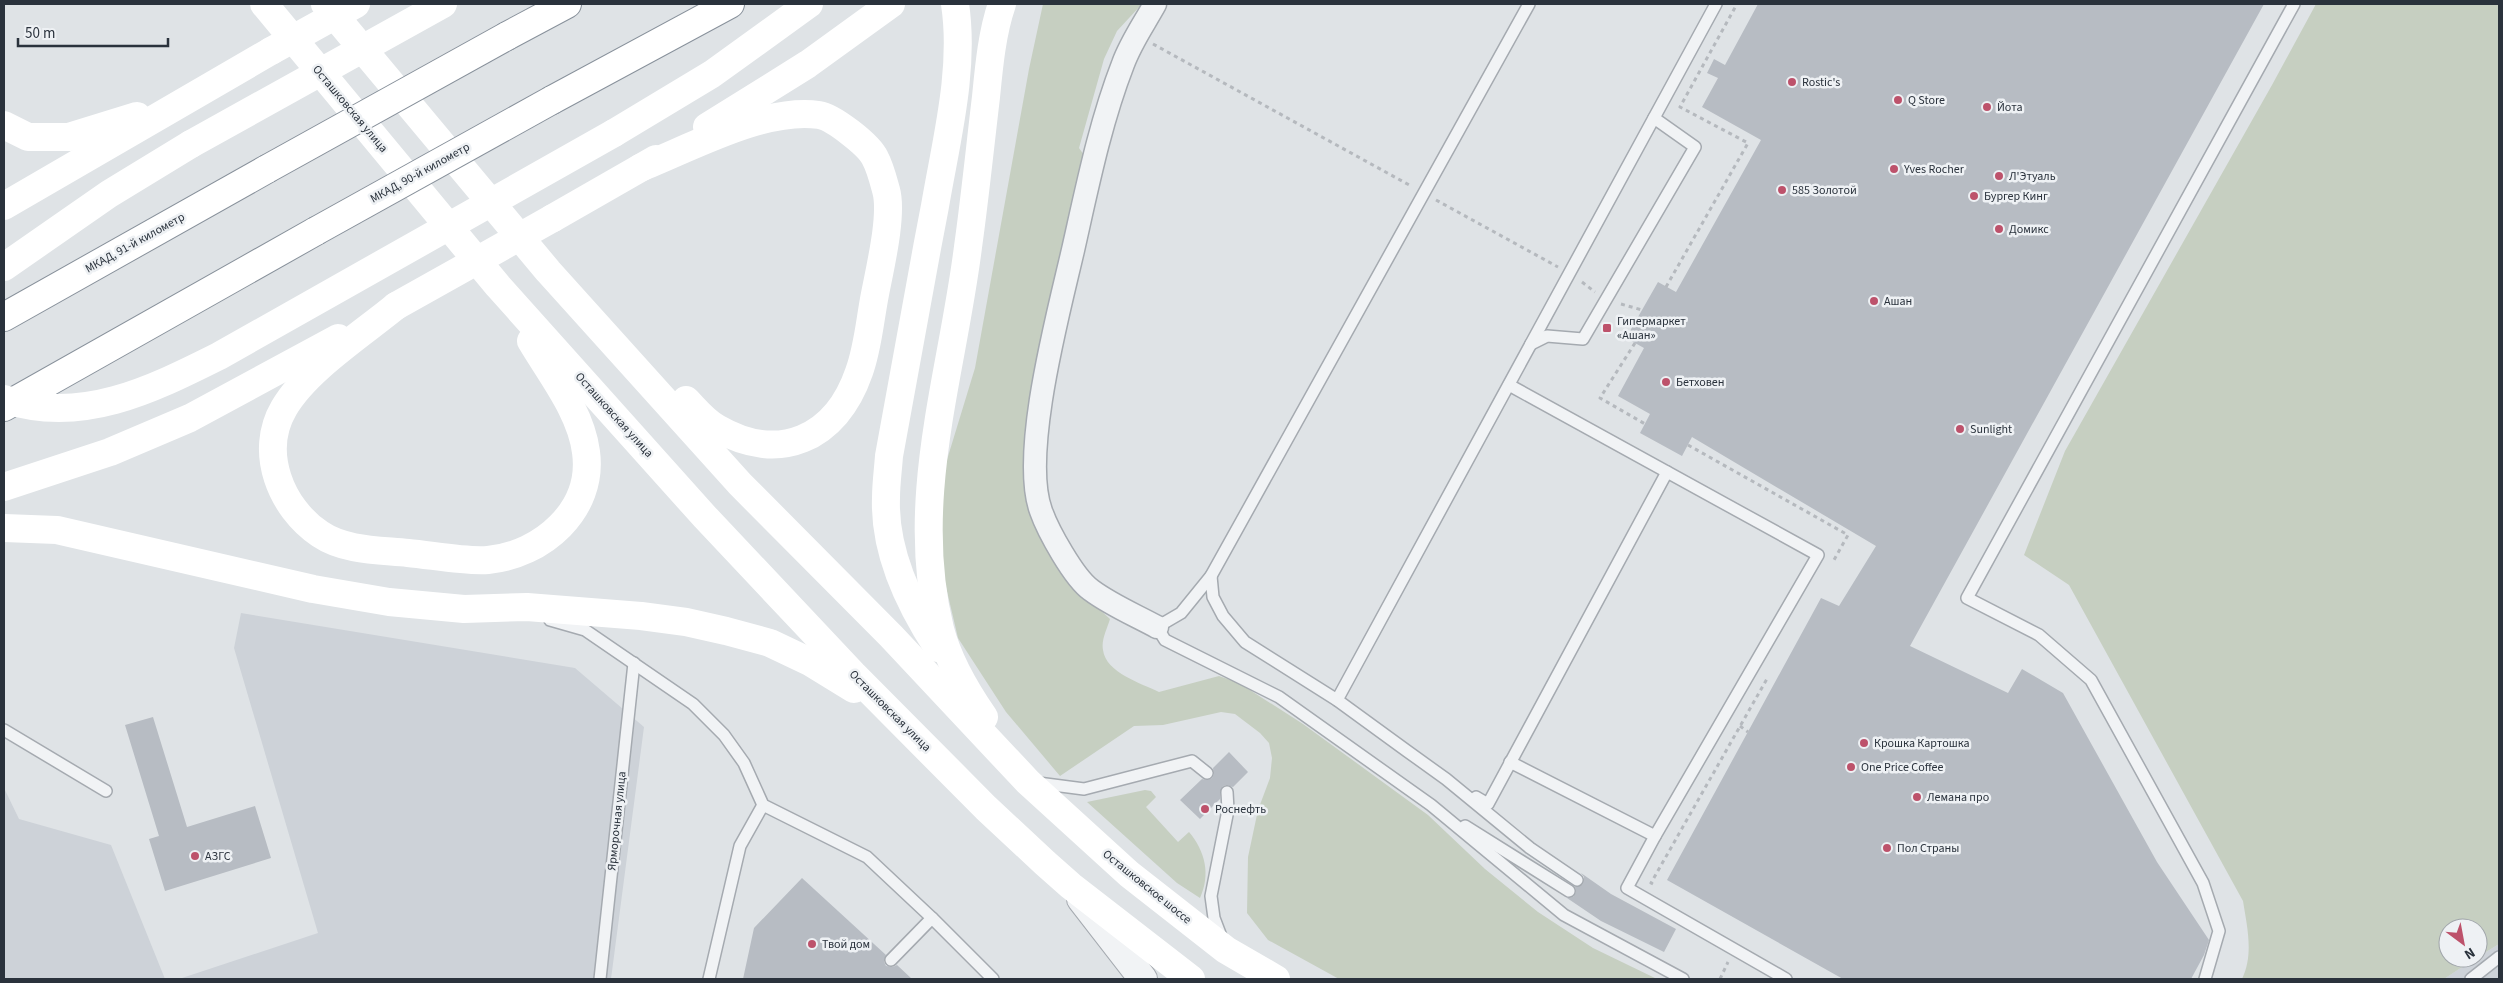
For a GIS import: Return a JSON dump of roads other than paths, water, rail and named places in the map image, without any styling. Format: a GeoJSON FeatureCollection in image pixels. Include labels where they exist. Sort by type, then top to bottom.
{"type":"FeatureCollection","features":[{"type":"Feature","properties":{"kind":"main road","name":"Осташковская улица"},"geometry":{"type":"LineString","coordinates":[[264,4],[498,286],[704,516],[917,739],[986,808],[1071,886]]}},
{"type":"Feature","properties":{"kind":"main road"},"geometry":{"type":"LineString","coordinates":[[325,4],[548,271],[740,484],[891,636],[1028,782]]}},
{"type":"Feature","properties":{"kind":"main road"},"geometry":{"type":"LineString","coordinates":[[4,125],[28,137],[69,137],[127,120],[167,106],[203,89],[356,4]]}},
{"type":"Feature","properties":{"kind":"main road"},"geometry":{"type":"LineString","coordinates":[[4,267],[102,199],[191,144],[443,4]]}},
{"type":"Feature","properties":{"kind":"main road","name":"МКАД, 91-й километр"},"geometry":{"type":"LineString","coordinates":[[4,317],[267,169],[567,4]]}},
{"type":"Feature","properties":{"kind":"main road","name":"МКАД, 90-й километр"},"geometry":{"type":"LineString","coordinates":[[4,407],[316,231],[730,4]]}},
{"type":"Feature","properties":{"kind":"main road"},"geometry":{"type":"LineString","coordinates":[[4,399],[25,406],[59,410],[96,406],[161,385],[227,351],[614,133],[712,74],[809,4]]}},
{"type":"Feature","properties":{"kind":"main road"},"geometry":{"type":"LineString","coordinates":[[4,487],[110,452],[190,418],[362,329],[396,306],[640,168],[808,64],[891,4]]}},
{"type":"Feature","properties":{"kind":"main road"},"geometry":{"type":"LineString","coordinates":[[955,4],[958,27],[955,77],[947,138],[890,456],[886,499],[891,548],[905,588],[921,622],[1028,782]]}},
{"type":"Feature","properties":{"kind":"main road"},"geometry":{"type":"LineString","coordinates":[[965,689],[940,631],[929,572],[927,511],[933,453],[968,249],[990,64],[1002,4]]}},
{"type":"Feature","properties":{"kind":"main road"},"geometry":{"type":"LineString","coordinates":[[4,206],[167,106]]}},
{"type":"Feature","properties":{"kind":"main road"},"geometry":{"type":"LineString","coordinates":[[548,271],[715,427],[744,441],[773,446],[800,441],[823,428],[844,406],[859,371],[886,237],[887,192],[874,156],[851,132],[821,115],[790,115],[753,122],[640,168]]}},
{"type":"Feature","properties":{"kind":"main road"},"geometry":{"type":"LineString","coordinates":[[362,329],[300,387],[283,409],[276,434],[274,455],[276,476],[284,495],[300,517],[321,535],[357,548],[486,560],[511,556],[536,546],[557,530],[576,507],[584,482],[586,453],[578,421],[498,286]]}},
{"type":"Feature","properties":{"kind":"main road"},"geometry":{"type":"LineString","coordinates":[[4,528],[57,530],[313,589],[388,602],[464,608],[527,607],[640,616],[726,630],[770,644],[810,662],[844,682],[917,739]]}},
{"type":"Feature","properties":{"kind":"main road","name":"Осташковское шоссе"},"geometry":{"type":"LineString","coordinates":[[1028,782],[1129,874],[1226,950],[1276,979]]}},
{"type":"Feature","properties":{"kind":"main road"},"geometry":{"type":"LineString","coordinates":[[1071,886],[1191,979]]}},
{"type":"Feature","properties":{"kind":"street"},"geometry":{"type":"LineString","coordinates":[[1155,4],[1135,34],[1109,107],[1061,300],[1041,401],[1034,474],[1041,510],[1066,559],[1089,589],[1157,627]]}},
{"type":"Feature","properties":{"kind":"street"},"geometry":{"type":"LineString","coordinates":[[1071,886],[1139,977]]}},
{"type":"Feature","properties":{"kind":"lane"},"geometry":{"type":"LineString","coordinates":[[1528,4],[1211,576],[1181,613],[1157,627],[1165,640],[1279,697],[1432,805],[1569,891]]}},
{"type":"Feature","properties":{"kind":"lane"},"geometry":{"type":"LineString","coordinates":[[1337,700],[1716,4]]}},
{"type":"Feature","properties":{"kind":"lane"},"geometry":{"type":"LineString","coordinates":[[2205,979],[2219,931],[2202,883],[2091,680],[2039,635],[1966,598],[2294,4]]}},
{"type":"Feature","properties":{"kind":"lane"},"geometry":{"type":"LineString","coordinates":[[1530,344],[1547,336],[1583,339],[1695,147],[1654,118]]}},
{"type":"Feature","properties":{"kind":"lane"},"geometry":{"type":"LineString","coordinates":[[1509,385],[1818,555],[1655,836],[1627,888],[1786,979]]}},
{"type":"Feature","properties":{"kind":"lane"},"geometry":{"type":"LineString","coordinates":[[1446,779],[1488,804],[1667,472]]}},
{"type":"Feature","properties":{"kind":"lane"},"geometry":{"type":"LineString","coordinates":[[1211,576],[1213,597],[1223,616],[1245,642],[1337,700],[1446,779],[1530,848],[1577,880]]}},
{"type":"Feature","properties":{"kind":"lane"},"geometry":{"type":"LineString","coordinates":[[464,608],[557,621],[585,630],[634,663],[692,704],[724,735],[744,764],[762,805],[867,857],[993,979]]}},
{"type":"Feature","properties":{"kind":"lane","name":"Ярморочная улица"},"geometry":{"type":"LineString","coordinates":[[600,979],[634,663]]}},
{"type":"Feature","properties":{"kind":"lane"},"geometry":{"type":"LineString","coordinates":[[4,730],[106,791]]}},
{"type":"Feature","properties":{"kind":"lane"},"geometry":{"type":"LineString","coordinates":[[1028,782],[1084,789],[1192,761],[1207,773]]}},
{"type":"Feature","properties":{"kind":"lane"},"geometry":{"type":"LineString","coordinates":[[1510,762],[1655,836]]}},
{"type":"Feature","properties":{"kind":"lane"},"geometry":{"type":"LineString","coordinates":[[1226,950],[1214,918],[1212,896],[1228,810],[1227,792]]}},
{"type":"Feature","properties":{"kind":"lane"},"geometry":{"type":"LineString","coordinates":[[709,979],[740,846],[762,805]]}},
{"type":"Feature","properties":{"kind":"lane"},"geometry":{"type":"LineString","coordinates":[[1432,805],[1564,915],[1683,979]]}},
{"type":"Feature","properties":{"kind":"lane"},"geometry":{"type":"LineString","coordinates":[[891,960],[932,918]]}},
{"type":"Feature","properties":{"kind":"lane"},"geometry":{"type":"LineString","coordinates":[[2471,979],[2499,957]]}},
{"type":"Feature","properties":{"kind":"place","name":"Rostic's"},"geometry":{"type":"Point","coordinates":[1792,82]}},
{"type":"Feature","properties":{"kind":"place","name":"Q Store"},"geometry":{"type":"Point","coordinates":[1898,100]}},
{"type":"Feature","properties":{"kind":"place","name":"Йота"},"geometry":{"type":"Point","coordinates":[1987,107]}},
{"type":"Feature","properties":{"kind":"place","name":"Yves Rocher"},"geometry":{"type":"Point","coordinates":[1894,169]}},
{"type":"Feature","properties":{"kind":"place","name":"Л'Этуаль"},"geometry":{"type":"Point","coordinates":[1999,176]}},
{"type":"Feature","properties":{"kind":"place","name":"585 Золотой"},"geometry":{"type":"Point","coordinates":[1782,190]}},
{"type":"Feature","properties":{"kind":"place","name":"Бургер Кинг"},"geometry":{"type":"Point","coordinates":[1974,196]}},
{"type":"Feature","properties":{"kind":"place","name":"Домикс"},"geometry":{"type":"Point","coordinates":[1999,229]}},
{"type":"Feature","properties":{"kind":"place","name":"Ашан"},"geometry":{"type":"Point","coordinates":[1874,301]}},
{"type":"Feature","properties":{"kind":"place","name":"Гипермаркет «Ашан»"},"geometry":{"type":"Point","coordinates":[1607,328]}},
{"type":"Feature","properties":{"kind":"place","name":"Бетховен"},"geometry":{"type":"Point","coordinates":[1666,382]}},
{"type":"Feature","properties":{"kind":"place","name":"Sunlight"},"geometry":{"type":"Point","coordinates":[1960,429]}},
{"type":"Feature","properties":{"kind":"place","name":"Крошка Картошка"},"geometry":{"type":"Point","coordinates":[1864,743]}},
{"type":"Feature","properties":{"kind":"place","name":"One Price Coffee"},"geometry":{"type":"Point","coordinates":[1851,767]}},
{"type":"Feature","properties":{"kind":"place","name":"Лемана про"},"geometry":{"type":"Point","coordinates":[1917,797]}},
{"type":"Feature","properties":{"kind":"place","name":"Роснефть"},"geometry":{"type":"Point","coordinates":[1205,809]}},
{"type":"Feature","properties":{"kind":"place","name":"Пол Страны"},"geometry":{"type":"Point","coordinates":[1887,848]}},
{"type":"Feature","properties":{"kind":"place","name":"АЗГС"},"geometry":{"type":"Point","coordinates":[195,856]}},
{"type":"Feature","properties":{"kind":"place","name":"Твой дом"},"geometry":{"type":"Point","coordinates":[812,944]}}]}
